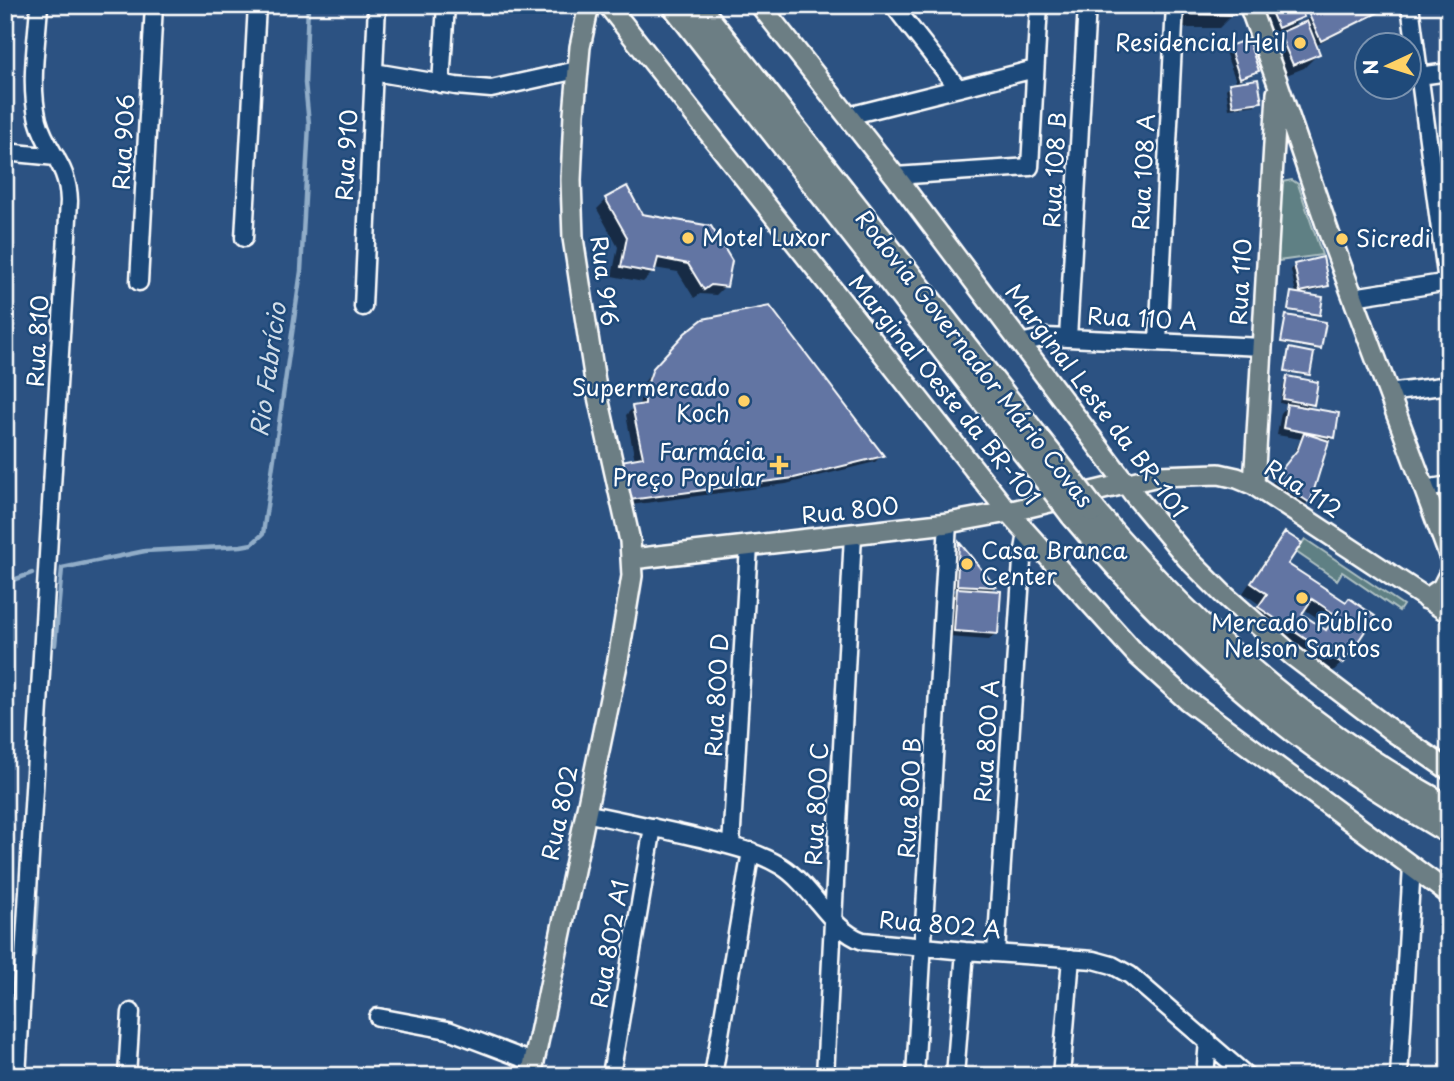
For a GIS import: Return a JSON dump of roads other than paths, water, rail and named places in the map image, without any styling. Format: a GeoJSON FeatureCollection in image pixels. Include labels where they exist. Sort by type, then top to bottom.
{"type":"FeatureCollection","features":[{"type":"Feature","properties":{"kind":"highway","name":"Rodovia Governador Mário Covas"},"geometry":{"type":"LineString","coordinates":[[674,5],[1148,601],[1244,690],[1290,727],[1360,778],[1449,832]]}},
{"type":"Feature","properties":{"kind":"highway","name":"Rodovia Governador Mário Covas"},"geometry":{"type":"LineString","coordinates":[[697,5],[1068,499],[1172,598],[1275,690],[1351,747],[1449,808]]}},
{"type":"Feature","properties":{"kind":"main road","name":"Rua 916"},"geometry":{"type":"LineString","coordinates":[[589,5],[577,70],[572,152],[573,239],[596,388],[626,520],[632,559]]}},
{"type":"Feature","properties":{"kind":"main road","name":"Marginal Oeste da BR-101"},"geometry":{"type":"LineString","coordinates":[[608,5],[1008,512],[1107,624],[1166,683],[1449,894]]}},
{"type":"Feature","properties":{"kind":"main road","name":"Marginal Leste da BR-101"},"geometry":{"type":"LineString","coordinates":[[761,5],[895,176],[1125,483],[1187,558],[1255,624],[1339,692],[1449,770]]}},
{"type":"Feature","properties":{"kind":"main road"},"geometry":{"type":"LineString","coordinates":[[1248,5],[1449,555]]}},
{"type":"Feature","properties":{"kind":"main road","name":"Rua 110"},"geometry":{"type":"LineString","coordinates":[[1254,485],[1278,81]]}},
{"type":"Feature","properties":{"kind":"main road"},"geometry":{"type":"LineString","coordinates":[[1272,179],[1279,170],[1288,166],[1299,167],[1308,172]]}},
{"type":"Feature","properties":{"kind":"main road","name":"Rua 112"},"geometry":{"type":"LineString","coordinates":[[1068,499],[1158,476],[1205,474],[1237,478],[1254,485],[1449,613]]}},
{"type":"Feature","properties":{"kind":"main road"},"geometry":{"type":"LineString","coordinates":[[970,519],[981,504],[988,487],[1025,500],[1068,499]]}},
{"type":"Feature","properties":{"kind":"main road"},"geometry":{"type":"LineString","coordinates":[[1027,533],[1036,513],[1068,499]]}},
{"type":"Feature","properties":{"kind":"main road","name":"Rua 800"},"geometry":{"type":"LineString","coordinates":[[632,559],[948,523],[1068,499]]}},
{"type":"Feature","properties":{"kind":"main road","name":"Rua 802"},"geometry":{"type":"LineString","coordinates":[[533,1069],[623,634],[632,559]]}},
{"type":"Feature","properties":{"kind":"main road"},"geometry":{"type":"LineString","coordinates":[[1426,599],[1442,588],[1449,574]]}},
{"type":"Feature","properties":{"kind":"street","name":"Rua 810"},"geometry":{"type":"LineString","coordinates":[[17,1076],[69,201],[68,184],[41,130],[35,100],[39,5]]}},
{"type":"Feature","properties":{"kind":"street","name":"Rua 906"},"geometry":{"type":"LineString","coordinates":[[139,282],[155,5]]}},
{"type":"Feature","properties":{"kind":"street"},"geometry":{"type":"LineString","coordinates":[[244,238],[257,5]]}},
{"type":"Feature","properties":{"kind":"street","name":"Rua 910"},"geometry":{"type":"LineString","coordinates":[[363,307],[377,5]]}},
{"type":"Feature","properties":{"kind":"street"},"geometry":{"type":"LineString","coordinates":[[441,84],[446,5]]}},
{"type":"Feature","properties":{"kind":"street"},"geometry":{"type":"LineString","coordinates":[[893,5],[958,88]]}},
{"type":"Feature","properties":{"kind":"street"},"geometry":{"type":"LineString","coordinates":[[895,176],[1030,167],[1039,5]]}},
{"type":"Feature","properties":{"kind":"street","name":"Rua 108 B"},"geometry":{"type":"LineString","coordinates":[[1068,338],[1087,5]]}},
{"type":"Feature","properties":{"kind":"street","name":"Rua 108 A"},"geometry":{"type":"LineString","coordinates":[[1158,342],[1175,5]]}},
{"type":"Feature","properties":{"kind":"street"},"geometry":{"type":"LineString","coordinates":[[1410,5],[1413,32]]}},
{"type":"Feature","properties":{"kind":"street"},"geometry":{"type":"LineString","coordinates":[[848,116],[1035,69]]}},
{"type":"Feature","properties":{"kind":"street"},"geometry":{"type":"LineString","coordinates":[[374,72],[441,84],[491,89],[577,70]]}},
{"type":"Feature","properties":{"kind":"street"},"geometry":{"type":"LineString","coordinates":[[1422,76],[1449,72]]}},
{"type":"Feature","properties":{"kind":"street"},"geometry":{"type":"LineString","coordinates":[[1353,297],[1448,282],[1441,178],[1422,90]]}},
{"type":"Feature","properties":{"kind":"street"},"geometry":{"type":"LineString","coordinates":[[5,152],[56,157]]}},
{"type":"Feature","properties":{"kind":"street","name":"Rua 110 A"},"geometry":{"type":"LineString","coordinates":[[1021,343],[1046,337],[1262,347]]}},
{"type":"Feature","properties":{"kind":"street"},"geometry":{"type":"LineString","coordinates":[[1388,393],[1449,386]]}},
{"type":"Feature","properties":{"kind":"street"},"geometry":{"type":"LineString","coordinates":[[1424,489],[1449,485]]}},
{"type":"Feature","properties":{"kind":"street","name":"Rua 800 B"},"geometry":{"type":"LineString","coordinates":[[915,1076],[948,523]]}},
{"type":"Feature","properties":{"kind":"street","name":"Rua 800 A"},"geometry":{"type":"LineString","coordinates":[[996,953],[1022,561],[1027,533]]}},
{"type":"Feature","properties":{"kind":"street","name":"Rua 800 C"},"geometry":{"type":"LineString","coordinates":[[825,1076],[853,535]]}},
{"type":"Feature","properties":{"kind":"street","name":"Rua 800 D"},"geometry":{"type":"LineString","coordinates":[[731,846],[749,546]]}},
{"type":"Feature","properties":{"kind":"street","name":"Rua 802 A"},"geometry":{"type":"LineString","coordinates":[[585,813],[731,846],[768,858],[809,889],[834,922],[854,938],[863,941],[1094,960],[1120,968],[1247,1076]]}},
{"type":"Feature","properties":{"kind":"street","name":"Rua 802 A1"},"geometry":{"type":"LineString","coordinates":[[612,1069],[653,827]]}},
{"type":"Feature","properties":{"kind":"street"},"geometry":{"type":"LineString","coordinates":[[713,1076],[751,851]]}},
{"type":"Feature","properties":{"kind":"street"},"geometry":{"type":"LineString","coordinates":[[1399,1076],[1412,866]]}},
{"type":"Feature","properties":{"kind":"street"},"geometry":{"type":"LineString","coordinates":[[956,1076],[965,951]]}},
{"type":"Feature","properties":{"kind":"street"},"geometry":{"type":"LineString","coordinates":[[1060,1076],[1071,958]]}},
{"type":"Feature","properties":{"kind":"street"},"geometry":{"type":"LineString","coordinates":[[127,1076],[131,1012]]}},
{"type":"Feature","properties":{"kind":"street"},"geometry":{"type":"LineString","coordinates":[[378,1017],[447,1030],[533,1069]]}},
{"type":"Feature","properties":{"kind":"street"},"geometry":{"type":"LineString","coordinates":[[1205,1076],[1208,1041]]}},
{"type":"Feature","properties":{"kind":"waterway","name":"Rio Fabrício"},"geometry":{"type":"LineString","coordinates":[[55,645],[62,568],[145,551],[241,546],[252,544],[263,534],[301,271],[309,124],[305,83],[308,5]]}},
{"type":"Feature","properties":{"kind":"waterway","name":"Rio Fabrício"},"geometry":{"type":"LineString","coordinates":[[5,583],[32,573]]}},
{"type":"Feature","properties":{"kind":"waterway"},"geometry":{"type":"LineString","coordinates":[[34,955],[38,897]]}},
{"type":"Feature","properties":{"kind":"waterway"},"geometry":{"type":"LineString","coordinates":[[5,1002],[9,985]]}},
{"type":"Feature","properties":{"kind":"place","name":"Residencial Heil"},"geometry":{"type":"Point","coordinates":[1300,43]}},
{"type":"Feature","properties":{"kind":"place","name":"Motel Luxor"},"geometry":{"type":"Point","coordinates":[688,238]}},
{"type":"Feature","properties":{"kind":"place","name":"Sicredi"},"geometry":{"type":"Point","coordinates":[1342,239]}},
{"type":"Feature","properties":{"kind":"place","name":"Supermercado Koch"},"geometry":{"type":"Point","coordinates":[744,401]}},
{"type":"Feature","properties":{"kind":"place","name":"Farmácia Preço Popular"},"geometry":{"type":"Point","coordinates":[779,465]}},
{"type":"Feature","properties":{"kind":"place","name":"Casa Branca Center"},"geometry":{"type":"Point","coordinates":[967,564]}},
{"type":"Feature","properties":{"kind":"place","name":"Mercado Público Nelson Santos"},"geometry":{"type":"Point","coordinates":[1302,598]}}]}
